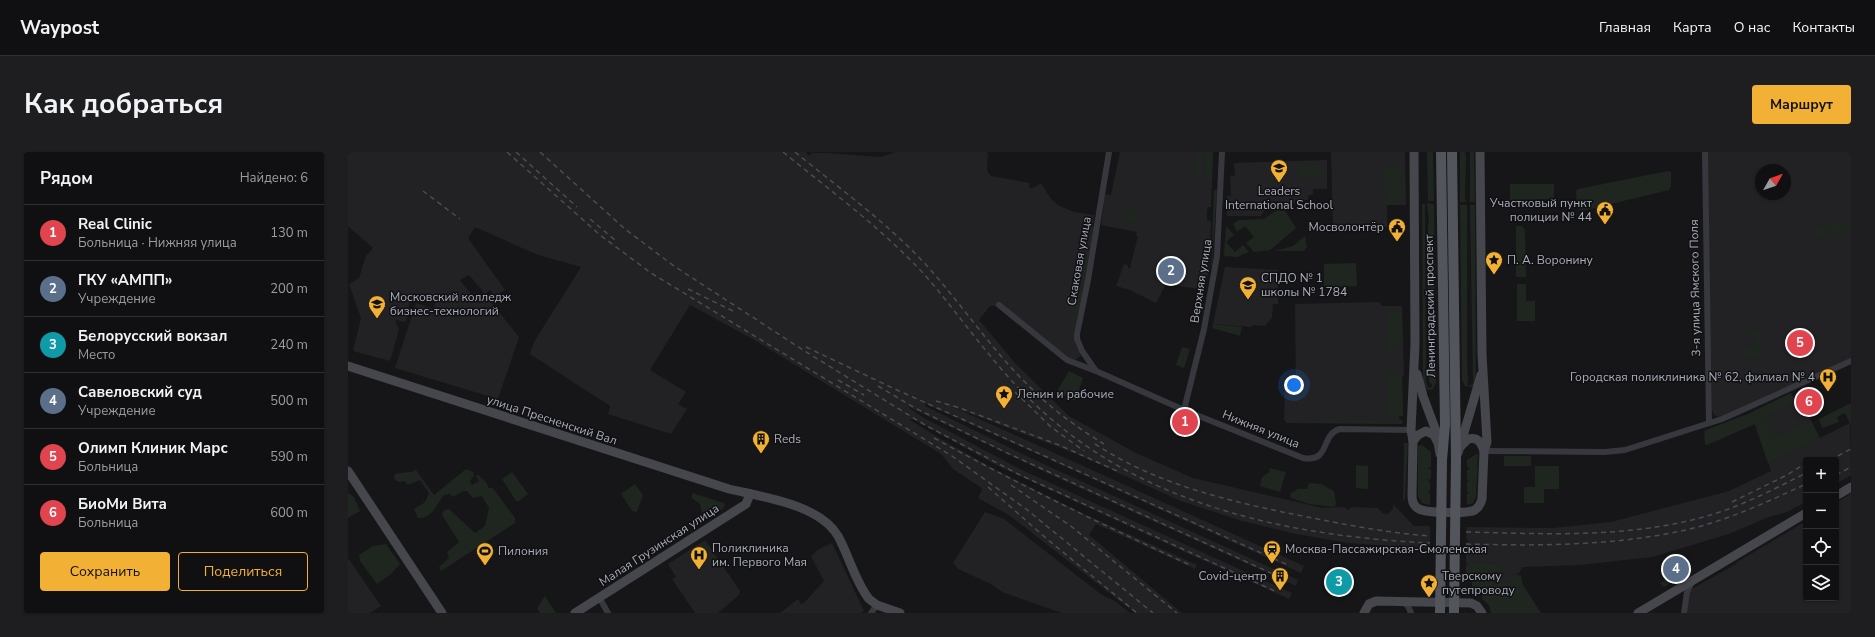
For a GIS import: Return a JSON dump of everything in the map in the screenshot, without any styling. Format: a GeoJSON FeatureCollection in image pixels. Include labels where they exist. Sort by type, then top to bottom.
{"type":"FeatureCollection","features":[{"type":"Feature","properties":{"kind":"main road"},"geometry":{"type":"LineString","coordinates":[[1414,152],[1415,363],[1411,430],[1413,441],[1412,499],[1416,507],[1426,511],[1470,511],[1478,507],[1482,498],[1484,451],[1487,442],[1482,354],[1480,152]]}},
{"type":"Feature","properties":{"kind":"main road","name":"Ленинградский проспект"},"geometry":{"type":"LineString","coordinates":[[1440,613],[1442,460],[1445,425],[1441,152]]}},
{"type":"Feature","properties":{"kind":"main road","name":"Ленинградский проспект"},"geometry":{"type":"LineString","coordinates":[[1452,152],[1457,456],[1454,613]]}},
{"type":"Feature","properties":{"kind":"main road"},"geometry":{"type":"LineString","coordinates":[[1457,456],[1479,384],[1482,354]]}},
{"type":"Feature","properties":{"kind":"main road"},"geometry":{"type":"LineString","coordinates":[[1415,363],[1423,396],[1436,431],[1442,460]]}},
{"type":"Feature","properties":{"kind":"main road","name":"улица Пресненский Вал"},"geometry":{"type":"LineString","coordinates":[[348,366],[729,490],[768,498],[804,510],[825,522],[839,538],[867,596],[877,604]]}},
{"type":"Feature","properties":{"kind":"main road"},"geometry":{"type":"LineString","coordinates":[[1411,430],[1426,431],[1434,435],[1439,447]]}},
{"type":"Feature","properties":{"kind":"main road"},"geometry":{"type":"LineString","coordinates":[[1413,441],[1418,435],[1426,431]]}},
{"type":"Feature","properties":{"kind":"main road"},"geometry":{"type":"LineString","coordinates":[[1457,456],[1465,441],[1472,438],[1480,442],[1484,451]]}},
{"type":"Feature","properties":{"kind":"main road"},"geometry":{"type":"LineString","coordinates":[[348,471],[442,613]]}},
{"type":"Feature","properties":{"kind":"main road"},"geometry":{"type":"LineString","coordinates":[[1839,494],[1851,487]]}},
{"type":"Feature","properties":{"kind":"main road","name":"Малая Грузинская улица"},"geometry":{"type":"LineString","coordinates":[[575,613],[746,504],[750,494]]}},
{"type":"Feature","properties":{"kind":"main road"},"geometry":{"type":"LineString","coordinates":[[1638,613],[1803,516]]}},
{"type":"Feature","properties":{"kind":"main road"},"geometry":{"type":"LineString","coordinates":[[1364,613],[1369,604],[1376,601],[1471,603],[1477,606],[1482,613]]}},
{"type":"Feature","properties":{"kind":"main road"},"geometry":{"type":"LineString","coordinates":[[877,604],[900,613]]}},
{"type":"Feature","properties":{"kind":"street","name":"Скаковая улица"},"geometry":{"type":"LineString","coordinates":[[1096,370],[1082,351],[1076,334],[1088,280],[1109,152]]}},
{"type":"Feature","properties":{"kind":"street","name":"Верхняя улица"},"geometry":{"type":"LineString","coordinates":[[1184,410],[1204,329],[1218,256],[1222,152]]}},
{"type":"Feature","properties":{"kind":"street","name":"3-я улица Ямского Поля"},"geometry":{"type":"LineString","coordinates":[[1705,152],[1709,423]]}},
{"type":"Feature","properties":{"kind":"street","name":"Нижняя улица"},"geometry":{"type":"LineString","coordinates":[[999,305],[1067,360],[1096,370],[1184,410],[1308,459],[1320,454],[1331,433],[1335,430],[1355,428],[1411,430]]}},
{"type":"Feature","properties":{"kind":"street"},"geometry":{"type":"LineString","coordinates":[[1484,451],[1615,451],[1722,419],[1851,361]]}},
{"type":"Feature","properties":{"kind":"street"},"geometry":{"type":"LineString","coordinates":[[1684,613],[1686,592],[1694,581]]}},
{"type":"Feature","properties":{"kind":"street"},"geometry":{"type":"LineString","coordinates":[[599,597],[608,613]]}},
{"type":"Feature","properties":{"kind":"street"},"geometry":{"type":"LineString","coordinates":[[1402,602],[1408,606],[1411,613]]}},
{"type":"Feature","properties":{"kind":"street"},"geometry":{"type":"LineString","coordinates":[[871,613],[877,604]]}},
{"type":"Feature","properties":{"kind":"shaded area"},"geometry":{"type":"Polygon","coordinates":[[[348,152],[806,152],[809,156],[812,153],[827,153],[880,157],[896,152],[986,152],[988,154],[987,171],[991,176],[1030,183],[1029,188],[1033,188],[1041,183],[1051,199],[1058,205],[1074,212],[1094,215],[1091,251],[1074,333],[1076,346],[1081,356],[1069,364],[998,306],[990,306],[979,320],[1016,364],[1069,416],[1136,453],[1193,478],[1323,508],[1343,507],[1349,510],[1351,507],[1378,508],[1382,513],[1388,514],[1393,509],[1393,504],[1414,526],[1430,526],[1430,549],[1348,543],[1296,534],[1242,521],[1181,501],[1074,453],[953,407],[1304,566],[1301,573],[926,404],[925,406],[1035,460],[1298,580],[1296,586],[1047,473],[909,407],[926,419],[1022,470],[1292,593],[1289,599],[1187,553],[996,465],[913,419],[909,419],[932,434],[994,469],[1080,512],[1197,565],[1195,569],[1096,524],[1089,535],[1182,613],[1135,613],[1009,515],[978,498],[982,490],[980,487],[953,469],[941,454],[756,341],[690,305],[650,370],[686,392],[678,404],[687,409],[671,434],[608,414],[610,406],[530,354],[534,342],[581,267],[538,255],[475,227],[468,238],[505,290],[495,297],[490,290],[485,294],[469,275],[460,280],[477,302],[487,297],[519,337],[498,399],[395,368],[416,303],[433,309],[436,301],[428,296],[414,294],[409,305],[406,322],[395,320],[399,330],[390,361],[353,351],[361,318],[349,284],[359,278],[366,256],[373,248],[348,226],[348,152]]]}},
{"type":"Feature","properties":{"kind":"shaded area"},"geometry":{"type":"Polygon","coordinates":[[[1120,152],[1213,152],[1211,207],[1208,207],[1207,212],[1207,220],[1211,221],[1209,271],[1206,281],[1202,280],[1199,289],[1166,284],[1156,303],[1130,290],[1116,286],[1124,264],[1128,265],[1128,268],[1130,268],[1138,236],[1136,236],[1137,232],[1101,225],[1105,194],[1111,195],[1120,152]]]}},
{"type":"Feature","properties":{"kind":"shaded area"},"geometry":{"type":"Polygon","coordinates":[[[1195,152],[1202,152],[1201,178],[1199,182],[1194,183],[1195,152]]]}},
{"type":"Feature","properties":{"kind":"shaded area"},"geometry":{"type":"Polygon","coordinates":[[[1206,152],[1213,152],[1212,181],[1205,180],[1206,152]]]}},
{"type":"Feature","properties":{"kind":"shaded area"},"geometry":{"type":"Polygon","coordinates":[[[1331,152],[1405,152],[1406,205],[1387,205],[1387,227],[1333,227],[1331,152]]]}},
{"type":"Feature","properties":{"kind":"shaded area"},"geometry":{"type":"Polygon","coordinates":[[[1427,152],[1433,152],[1434,201],[1428,201],[1427,152]]]}},
{"type":"Feature","properties":{"kind":"shaded area"},"geometry":{"type":"Polygon","coordinates":[[[1460,152],[1465,152],[1466,156],[1465,199],[1467,202],[1460,202],[1460,152]]]}},
{"type":"Feature","properties":{"kind":"shaded area"},"geometry":{"type":"Polygon","coordinates":[[[1470,152],[1474,152],[1475,202],[1470,202],[1470,152]]]}},
{"type":"Feature","properties":{"kind":"shaded area"},"geometry":{"type":"Polygon","coordinates":[[[1707,152],[1851,152],[1851,358],[1719,417],[1714,415],[1712,410],[1707,152]]]}},
{"type":"Feature","properties":{"kind":"shaded area","name":"Leaders International School"},"geometry":{"type":"Polygon","coordinates":[[[1327,160],[1327,189],[1313,189],[1313,194],[1308,196],[1308,200],[1295,200],[1295,203],[1269,203],[1261,216],[1227,216],[1227,196],[1231,196],[1230,176],[1235,176],[1234,163],[1327,160]]]}},
{"type":"Feature","properties":{"kind":"shaded area"},"geometry":{"type":"Polygon","coordinates":[[[1321,165],[1321,178],[1298,178],[1298,166],[1321,165]]]}},
{"type":"Feature","properties":{"kind":"shaded area"},"geometry":{"type":"Polygon","coordinates":[[[1383,169],[1401,169],[1402,204],[1386,204],[1383,169]]]}},
{"type":"Feature","properties":{"kind":"shaded area"},"geometry":{"type":"Polygon","coordinates":[[[1668,171],[1671,172],[1671,187],[1669,190],[1582,211],[1577,208],[1576,191],[1578,189],[1668,171]]]}},
{"type":"Feature","properties":{"kind":"shaded area"},"geometry":{"type":"Polygon","coordinates":[[[1510,184],[1554,184],[1554,199],[1510,200],[1510,184]]]}},
{"type":"Feature","properties":{"kind":"shaded area"},"geometry":{"type":"Polygon","coordinates":[[[1214,190],[1217,190],[1212,267],[1211,266],[1214,190]]]}},
{"type":"Feature","properties":{"kind":"shaded area"},"geometry":{"type":"Polygon","coordinates":[[[1427,203],[1434,204],[1436,383],[1433,389],[1429,390],[1425,388],[1423,382],[1422,204],[1425,204],[1426,382],[1428,388],[1432,387],[1432,384],[1429,382],[1430,305],[1428,305],[1428,265],[1430,265],[1430,259],[1428,259],[1429,223],[1427,203]]]}},
{"type":"Feature","properties":{"kind":"shaded area"},"geometry":{"type":"Polygon","coordinates":[[[1460,205],[1467,205],[1467,384],[1469,386],[1473,383],[1470,205],[1475,205],[1476,382],[1473,387],[1465,386],[1462,380],[1460,205]]]}},
{"type":"Feature","properties":{"kind":"shaded area"},"geometry":{"type":"Polygon","coordinates":[[[1127,208],[1138,210],[1135,224],[1124,222],[1127,208]]]}},
{"type":"Feature","properties":{"kind":"shaded area"},"geometry":{"type":"Polygon","coordinates":[[[1277,210],[1285,211],[1296,228],[1270,250],[1254,252],[1246,243],[1254,237],[1245,226],[1237,232],[1233,224],[1238,220],[1264,219],[1277,210]]]}},
{"type":"Feature","properties":{"kind":"shaded area"},"geometry":{"type":"Polygon","coordinates":[[[1851,221],[1851,230],[1816,236],[1815,227],[1851,221]]]}},
{"type":"Feature","properties":{"kind":"shaded area"},"geometry":{"type":"Polygon","coordinates":[[[1226,226],[1234,235],[1226,242],[1235,252],[1243,245],[1249,252],[1237,257],[1224,256],[1226,226]]]}},
{"type":"Feature","properties":{"kind":"shaded area"},"geometry":{"type":"Polygon","coordinates":[[[1516,226],[1522,226],[1525,230],[1526,277],[1516,277],[1516,226]]]}},
{"type":"Feature","properties":{"kind":"shaded area"},"geometry":{"type":"Polygon","coordinates":[[[1305,236],[1307,247],[1304,251],[1275,251],[1293,246],[1305,236]]]}},
{"type":"Feature","properties":{"kind":"shaded area"},"geometry":{"type":"Polygon","coordinates":[[[1088,248],[1090,250],[1084,286],[1082,288],[1079,285],[1086,250],[1088,248]]]}},
{"type":"Feature","properties":{"kind":"shaded area"},"geometry":{"type":"Polygon","coordinates":[[[1356,263],[1357,286],[1324,287],[1324,264],[1356,263]]]}},
{"type":"Feature","properties":{"kind":"shaded area","name":"СПДО № 1 школы № 1784"},"geometry":{"type":"Polygon","coordinates":[[[1225,267],[1278,270],[1278,304],[1273,304],[1272,318],[1265,326],[1252,325],[1251,327],[1213,324],[1225,267]]]}},
{"type":"Feature","properties":{"kind":"shaded area"},"geometry":{"type":"Polygon","coordinates":[[[1517,284],[1526,284],[1526,301],[1535,301],[1535,321],[1517,321],[1517,284]]]}},
{"type":"Feature","properties":{"kind":"shaded area"},"geometry":{"type":"Polygon","coordinates":[[[1079,291],[1082,291],[1083,293],[1073,328],[1070,323],[1079,291]]]}},
{"type":"Feature","properties":{"kind":"shaded area"},"geometry":{"type":"Polygon","coordinates":[[[1380,302],[1381,306],[1402,306],[1404,375],[1402,377],[1403,416],[1399,416],[1399,419],[1403,421],[1402,424],[1287,423],[1284,420],[1285,385],[1296,385],[1295,304],[1380,302]]]}},
{"type":"Feature","properties":{"kind":"shaded area"},"geometry":{"type":"Polygon","coordinates":[[[1388,312],[1402,312],[1402,342],[1397,345],[1394,350],[1388,350],[1388,312]]]}},
{"type":"Feature","properties":{"kind":"shaded area"},"geometry":{"type":"Polygon","coordinates":[[[1213,324],[1242,327],[1240,336],[1212,328],[1213,324]]]}},
{"type":"Feature","properties":{"kind":"shaded area"},"geometry":{"type":"Polygon","coordinates":[[[1743,330],[1759,332],[1763,352],[1759,356],[1747,358],[1742,355],[1741,350],[1754,347],[1753,335],[1741,335],[1743,330]]]}},
{"type":"Feature","properties":{"kind":"shaded area"},"geometry":{"type":"Polygon","coordinates":[[[1182,347],[1190,349],[1184,368],[1176,365],[1182,347]]]}},
{"type":"Feature","properties":{"kind":"shaded area"},"geometry":{"type":"Polygon","coordinates":[[[1069,371],[1083,378],[1075,401],[1057,391],[1069,371]]]}},
{"type":"Feature","properties":{"kind":"shaded area"},"geometry":{"type":"Polygon","coordinates":[[[1388,371],[1393,371],[1402,377],[1403,416],[1388,416],[1388,371]]]}},
{"type":"Feature","properties":{"kind":"shaded area"},"geometry":{"type":"Polygon","coordinates":[[[1791,393],[1795,400],[1800,398],[1820,438],[1850,423],[1851,475],[1839,482],[1839,457],[1803,457],[1803,504],[1787,512],[1769,517],[1729,534],[1652,557],[1580,565],[1523,567],[1518,574],[1513,573],[1510,582],[1499,581],[1502,564],[1471,562],[1468,565],[1466,563],[1466,542],[1469,541],[1466,539],[1467,527],[1553,528],[1611,522],[1729,491],[1771,471],[1751,413],[1791,393]]]}},
{"type":"Feature","properties":{"kind":"shaded area"},"geometry":{"type":"Polygon","coordinates":[[[1791,393],[1794,402],[1765,416],[1775,438],[1811,421],[1819,437],[1768,463],[1755,424],[1707,445],[1705,444],[1704,431],[1750,413],[1791,393]]]}},
{"type":"Feature","properties":{"kind":"shaded area"},"geometry":{"type":"Polygon","coordinates":[[[1851,403],[1851,426],[1845,413],[1837,417],[1839,422],[1822,428],[1819,419],[1851,403]]]}},
{"type":"Feature","properties":{"kind":"shaded area"},"geometry":{"type":"Polygon","coordinates":[[[1311,420],[1403,421],[1402,424],[1311,423],[1311,420]]]}},
{"type":"Feature","properties":{"kind":"shaded area"},"geometry":{"type":"Polygon","coordinates":[[[1404,443],[1408,443],[1405,500],[1403,501],[1404,443]]]}},
{"type":"Feature","properties":{"kind":"shaded area"},"geometry":{"type":"Polygon","coordinates":[[[1421,444],[1431,452],[1431,467],[1428,468],[1431,470],[1431,479],[1428,480],[1430,482],[1430,491],[1428,492],[1430,494],[1430,505],[1422,503],[1418,496],[1418,446],[1421,446],[1421,444]]]}},
{"type":"Feature","properties":{"kind":"shaded area"},"geometry":{"type":"Polygon","coordinates":[[[1478,454],[1476,497],[1473,503],[1467,505],[1467,494],[1469,493],[1467,492],[1467,483],[1469,481],[1467,480],[1467,470],[1470,469],[1467,467],[1467,460],[1478,454]]]}},
{"type":"Feature","properties":{"kind":"shaded area"},"geometry":{"type":"Polygon","coordinates":[[[1504,456],[1531,456],[1531,466],[1504,466],[1504,456]]]}},
{"type":"Feature","properties":{"kind":"shaded area"},"geometry":{"type":"Polygon","coordinates":[[[1356,465],[1368,466],[1368,489],[1356,488],[1356,465]]]}},
{"type":"Feature","properties":{"kind":"shaded area"},"geometry":{"type":"Polygon","coordinates":[[[1535,466],[1559,466],[1559,489],[1544,489],[1544,503],[1524,503],[1524,487],[1535,487],[1535,466]]]}},
{"type":"Feature","properties":{"kind":"shaded area"},"geometry":{"type":"Polygon","coordinates":[[[1270,468],[1286,472],[1280,492],[1260,486],[1262,477],[1269,472],[1270,468]]]}},
{"type":"Feature","properties":{"kind":"shaded area"},"geometry":{"type":"Polygon","coordinates":[[[466,469],[473,472],[474,476],[470,481],[472,485],[479,481],[476,476],[477,474],[486,482],[489,488],[492,488],[495,491],[515,518],[515,523],[441,571],[439,567],[449,558],[447,552],[459,542],[442,515],[444,510],[449,509],[475,533],[485,526],[489,508],[482,496],[473,498],[467,491],[463,491],[453,497],[450,494],[444,495],[431,514],[423,518],[418,518],[414,509],[425,502],[429,493],[420,480],[408,485],[404,481],[399,482],[395,480],[394,475],[416,470],[434,495],[466,469]]]}},
{"type":"Feature","properties":{"kind":"shaded area"},"geometry":{"type":"Polygon","coordinates":[[[512,472],[528,494],[519,501],[516,501],[502,479],[512,472]]]}},
{"type":"Feature","properties":{"kind":"shaded area"},"geometry":{"type":"Polygon","coordinates":[[[1309,483],[1321,484],[1334,491],[1336,504],[1334,507],[1309,504],[1291,498],[1290,494],[1298,489],[1307,489],[1309,483]]]}},
{"type":"Feature","properties":{"kind":"shaded area"},"geometry":{"type":"Polygon","coordinates":[[[635,484],[643,495],[637,512],[632,511],[621,494],[635,484]]]}},
{"type":"Feature","properties":{"kind":"shaded area"},"geometry":{"type":"Polygon","coordinates":[[[348,493],[354,497],[360,511],[348,518],[348,493]]]}},
{"type":"Feature","properties":{"kind":"shaded area"},"geometry":{"type":"Polygon","coordinates":[[[692,493],[724,503],[725,505],[722,510],[705,517],[702,514],[700,504],[692,498],[692,493]]]}},
{"type":"Feature","properties":{"kind":"shaded area"},"geometry":{"type":"Polygon","coordinates":[[[1851,493],[1851,613],[1686,613],[1690,590],[1803,523],[1803,601],[1839,601],[1839,501],[1851,493]]]}},
{"type":"Feature","properties":{"kind":"shaded area"},"geometry":{"type":"Polygon","coordinates":[[[985,512],[1004,519],[1102,595],[1115,601],[1130,613],[1062,613],[1002,592],[991,584],[958,569],[953,563],[985,512]]]}},
{"type":"Feature","properties":{"kind":"shaded area","name":"Поликлиника им. Первого Мая"},"geometry":{"type":"Polygon","coordinates":[[[705,540],[740,591],[739,595],[718,613],[695,613],[672,579],[676,577],[668,564],[705,540]]]}},
{"type":"Feature","properties":{"kind":"shaded area"},"geometry":{"type":"Polygon","coordinates":[[[832,543],[864,611],[861,613],[780,613],[798,599],[801,604],[804,603],[824,581],[811,556],[819,549],[832,543]]]}},
{"type":"Feature","properties":{"kind":"shaded area"},"geometry":{"type":"Polygon","coordinates":[[[386,544],[400,564],[391,574],[377,584],[360,561],[359,555],[373,546],[386,544]]]}},
{"type":"Feature","properties":{"kind":"shaded area"},"geometry":{"type":"Polygon","coordinates":[[[348,558],[381,606],[370,613],[348,613],[348,558]]]}},
{"type":"Feature","properties":{"kind":"shaded area"},"geometry":{"type":"Polygon","coordinates":[[[1471,562],[1502,564],[1499,581],[1510,582],[1513,573],[1521,576],[1523,585],[1541,613],[1491,613],[1489,605],[1482,599],[1482,592],[1472,591],[1472,574],[1466,574],[1466,566],[1471,562]]]}},
{"type":"Feature","properties":{"kind":"shaded area"},"geometry":{"type":"Polygon","coordinates":[[[1690,566],[1693,571],[1664,587],[1660,583],[1690,566]]]}},
{"type":"Feature","properties":{"kind":"shaded area"},"geometry":{"type":"Polygon","coordinates":[[[545,596],[556,613],[540,613],[537,608],[545,596]]]}},
{"type":"Feature","properties":{"kind":"railway"},"geometry":{"type":"LineString","coordinates":[[507,152],[600,235],[651,273],[952,456],[1026,509],[1153,613]]}},
{"type":"Feature","properties":{"kind":"railway"},"geometry":{"type":"LineString","coordinates":[[516,152],[577,207]]}},
{"type":"Feature","properties":{"kind":"railway"},"geometry":{"type":"LineString","coordinates":[[540,152],[625,229],[674,266],[803,350],[925,425],[1018,474],[1277,592]]}},
{"type":"Feature","properties":{"kind":"railway"},"geometry":{"type":"LineString","coordinates":[[783,152],[855,210],[907,256],[923,273],[1018,388],[1046,415],[1106,459],[1148,481],[1193,500],[1239,515],[1286,526],[1334,534],[1382,540],[1430,543]]}},
{"type":"Feature","properties":{"kind":"railway"},"geometry":{"type":"LineString","coordinates":[[795,152],[864,207],[913,251],[941,282],[1004,360],[1040,397],[1066,419],[1104,444]]}},
{"type":"Feature","properties":{"kind":"railway"},"geometry":{"type":"LineString","coordinates":[[423,191],[460,219]]}},
{"type":"Feature","properties":{"kind":"railway"},"geometry":{"type":"LineString","coordinates":[[590,219],[615,240]]}},
{"type":"Feature","properties":{"kind":"railway"},"geometry":{"type":"LineString","coordinates":[[688,289],[733,311]]}},
{"type":"Feature","properties":{"kind":"railway"},"geometry":{"type":"LineString","coordinates":[[806,347],[897,390],[1288,565]]}},
{"type":"Feature","properties":{"kind":"railway"},"geometry":{"type":"LineString","coordinates":[[838,380],[864,395]]}},
{"type":"Feature","properties":{"kind":"railway"},"geometry":{"type":"LineString","coordinates":[[878,386],[915,408],[1005,452],[1282,578]]}},
{"type":"Feature","properties":{"kind":"railway"},"geometry":{"type":"LineString","coordinates":[[1015,392],[1051,427],[1084,451]]}},
{"type":"Feature","properties":{"kind":"railway"},"geometry":{"type":"LineString","coordinates":[[936,401],[960,408],[1059,445],[1117,471]]}},
{"type":"Feature","properties":{"kind":"railway"},"geometry":{"type":"LineString","coordinates":[[934,438],[1061,504],[1190,565]]}},
{"type":"Feature","properties":{"kind":"railway"},"geometry":{"type":"LineString","coordinates":[[1095,444],[1119,459],[1145,471],[1197,491],[1252,505],[1353,526],[1430,536]]}},
{"type":"Feature","properties":{"kind":"railway"},"geometry":{"type":"LineString","coordinates":[[1836,457],[1851,449]]}},
{"type":"Feature","properties":{"kind":"railway"},"geometry":{"type":"LineString","coordinates":[[1732,502],[1787,475],[1803,465]]}},
{"type":"Feature","properties":{"kind":"railway"},"geometry":{"type":"LineString","coordinates":[[1839,473],[1851,467]]}},
{"type":"Feature","properties":{"kind":"railway"},"geometry":{"type":"LineString","coordinates":[[1466,532],[1562,534],[1626,531],[1658,527],[1689,521],[1720,512],[1742,504],[1803,474]]}},
{"type":"Feature","properties":{"kind":"railway"},"geometry":{"type":"LineString","coordinates":[[1011,485],[1072,527],[1177,613]]}},
{"type":"Feature","properties":{"kind":"railway"},"geometry":{"type":"LineString","coordinates":[[1466,544],[1579,544],[1663,535],[1720,520],[1750,509],[1803,485]]}},
{"type":"Feature","properties":{"kind":"railway"},"geometry":{"type":"LineString","coordinates":[[988,487],[1047,539],[1137,613]]}},
{"type":"Feature","properties":{"kind":"place","name":"Leaders International School"},"geometry":{"type":"Point","coordinates":[1279,183]}},
{"type":"Feature","properties":{"kind":"place","name":"Участковый пункт полиции № 44"},"geometry":{"type":"Point","coordinates":[1605,225]}},
{"type":"Feature","properties":{"kind":"place","name":"Мосволонтёр"},"geometry":{"type":"Point","coordinates":[1397,242]}},
{"type":"Feature","properties":{"kind":"place","name":"ГКУ «АМПП»"},"geometry":{"type":"Point","coordinates":[1171,271]}},
{"type":"Feature","properties":{"kind":"place","name":"П. А. Воронину"},"geometry":{"type":"Point","coordinates":[1494,275]}},
{"type":"Feature","properties":{"kind":"place","name":"СПДО № 1 школы № 1784"},"geometry":{"type":"Point","coordinates":[1248,300]}},
{"type":"Feature","properties":{"kind":"place","name":"Московский колледж бизнес-технологий"},"geometry":{"type":"Point","coordinates":[377,319]}},
{"type":"Feature","properties":{"kind":"place","name":"Олимп Клиник Марс"},"geometry":{"type":"Point","coordinates":[1800,343]}},
{"type":"Feature","properties":{"kind":"place","name":"Городская поликлиника № 62, филиал № 4"},"geometry":{"type":"Point","coordinates":[1828,392]}},
{"type":"Feature","properties":{"kind":"place","name":"БиоМи Вита"},"geometry":{"type":"Point","coordinates":[1809,402]}},
{"type":"Feature","properties":{"kind":"place","name":"Ленин и рабочие"},"geometry":{"type":"Point","coordinates":[1004,409]}},
{"type":"Feature","properties":{"kind":"place","name":"Real Clinic"},"geometry":{"type":"Point","coordinates":[1185,422]}},
{"type":"Feature","properties":{"kind":"place","name":"Reds"},"geometry":{"type":"Point","coordinates":[761,454]}},
{"type":"Feature","properties":{"kind":"place","name":"Москва-Пассажирская-Смоленская"},"geometry":{"type":"Point","coordinates":[1272,564]}},
{"type":"Feature","properties":{"kind":"place","name":"Пилония"},"geometry":{"type":"Point","coordinates":[485,566]}},
{"type":"Feature","properties":{"kind":"place","name":"Савеловский cуд"},"geometry":{"type":"Point","coordinates":[1676,569]}},
{"type":"Feature","properties":{"kind":"place","name":"Поликлиника им. Первого Мая"},"geometry":{"type":"Point","coordinates":[699,570]}},
{"type":"Feature","properties":{"kind":"place","name":"Белорусский вокзал"},"geometry":{"type":"Point","coordinates":[1339,582]}},
{"type":"Feature","properties":{"kind":"place","name":"Covid-центр"},"geometry":{"type":"Point","coordinates":[1280,591]}},
{"type":"Feature","properties":{"kind":"place","name":"Тверскому путепроводу"},"geometry":{"type":"Point","coordinates":[1429,598]}}]}
